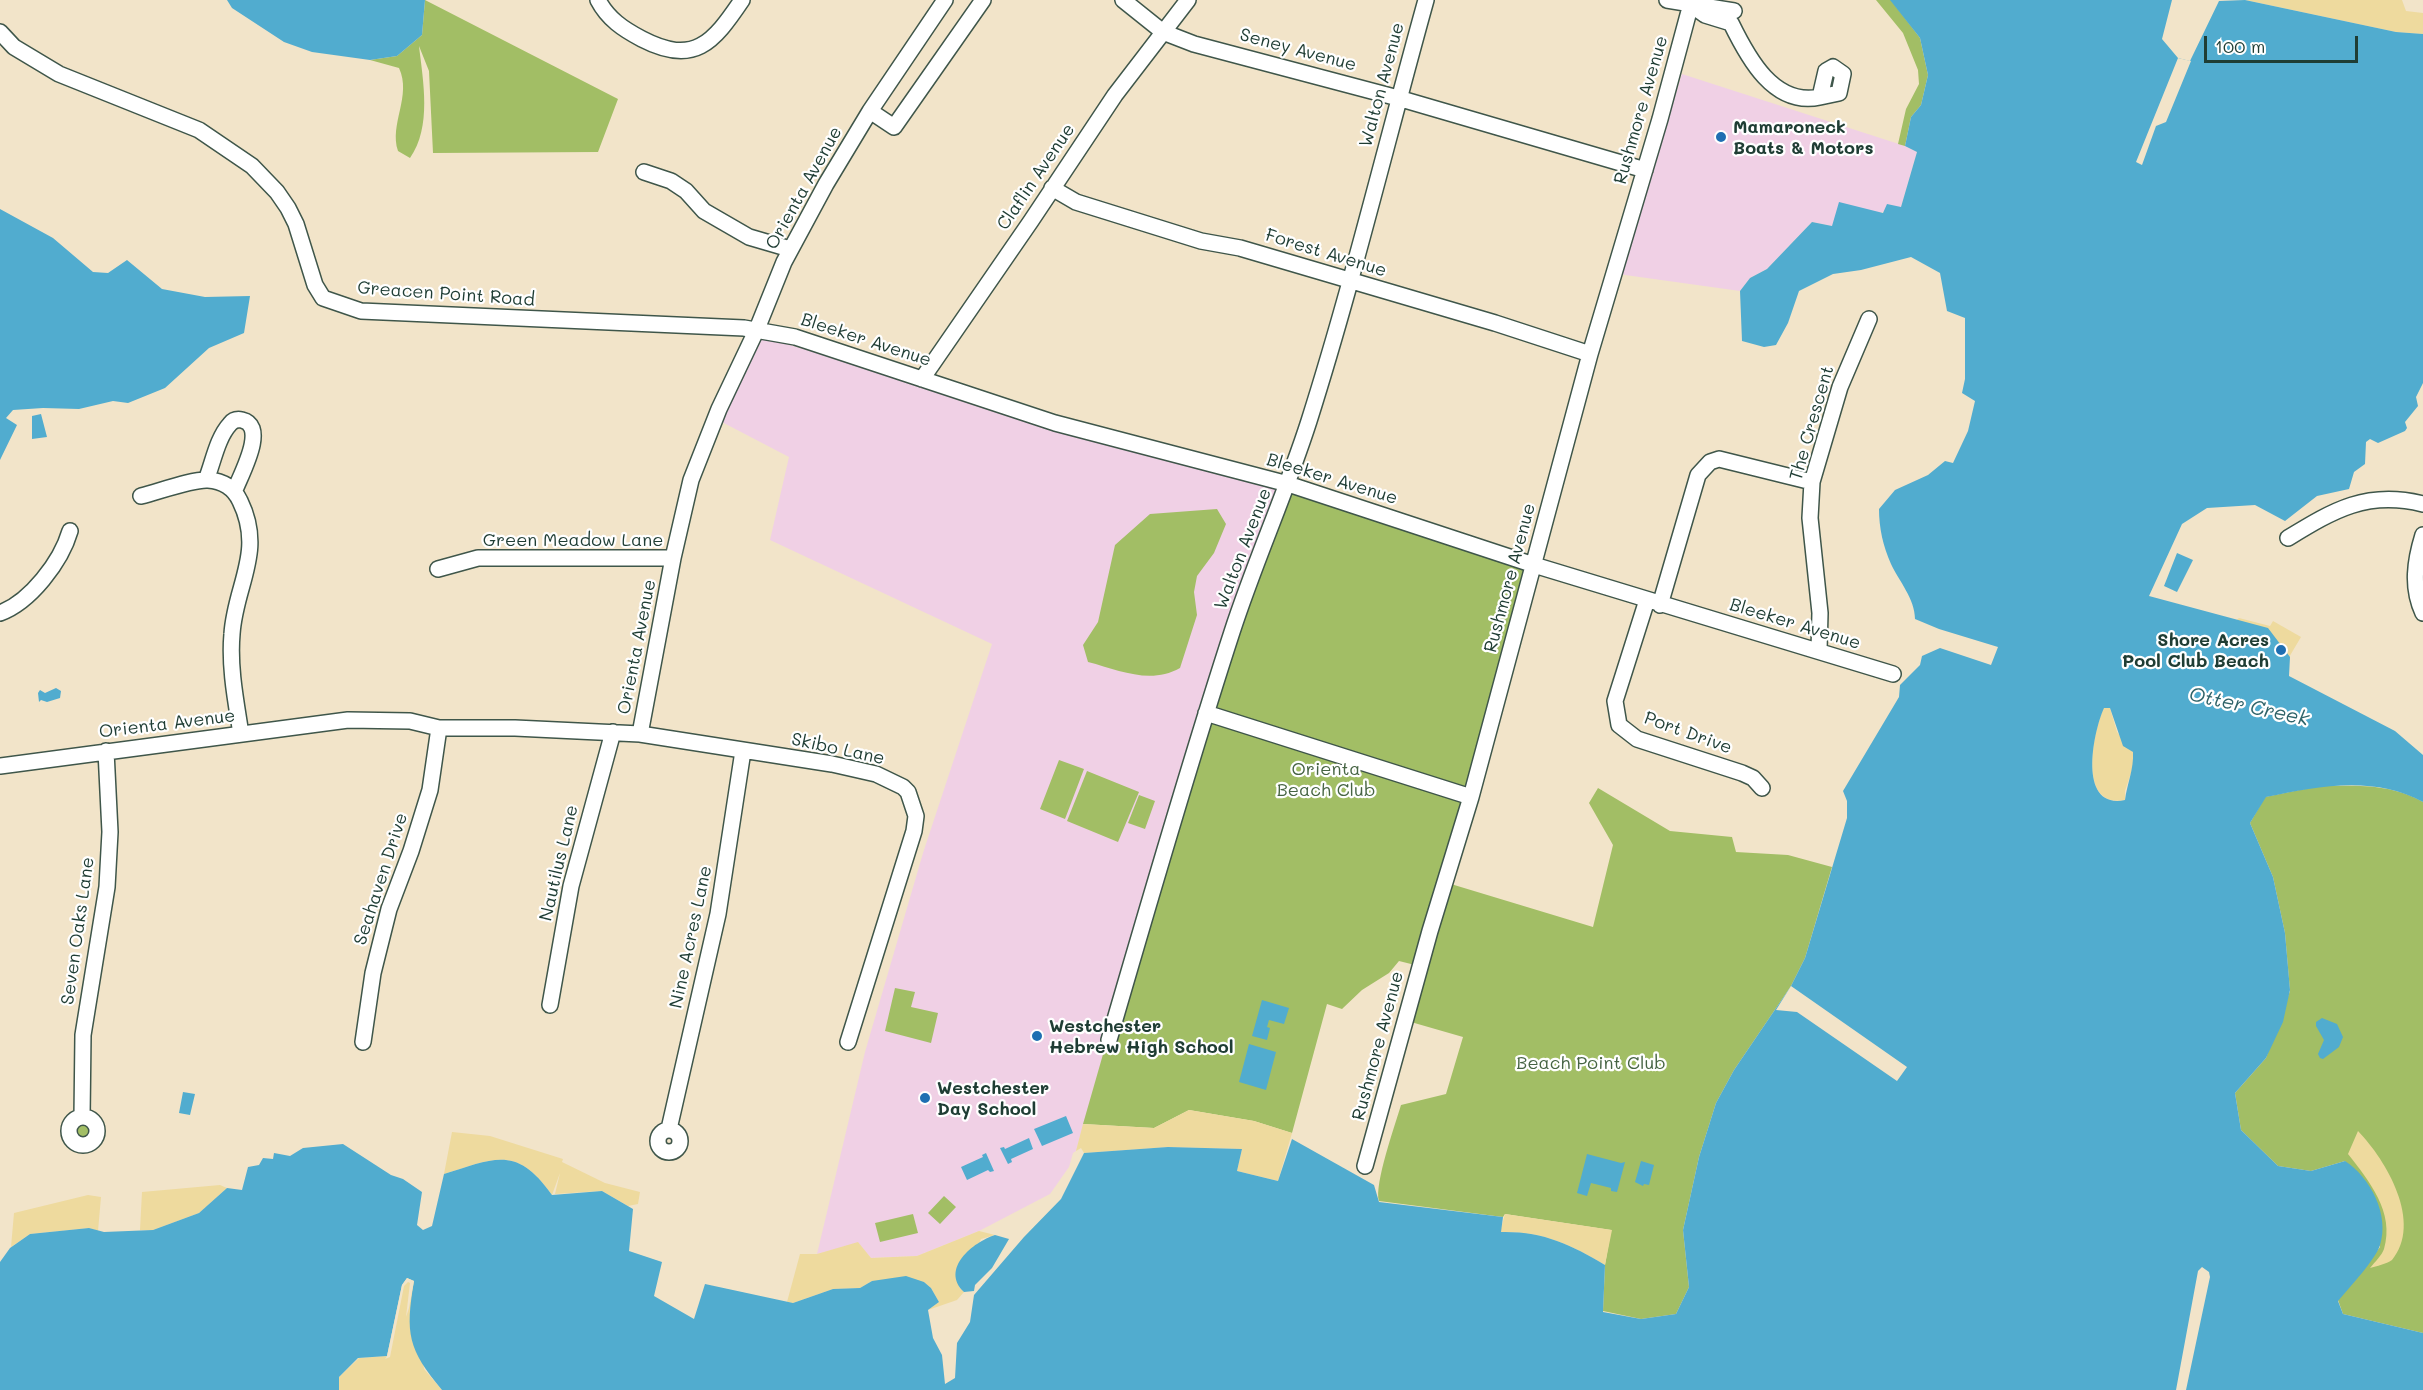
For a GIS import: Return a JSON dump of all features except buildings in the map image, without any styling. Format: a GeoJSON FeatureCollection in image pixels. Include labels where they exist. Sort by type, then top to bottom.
{"type":"FeatureCollection","features":[{"type":"Feature","properties":{"kind":"street"},"geometry":{"type":"LineString","coordinates":[[598,0],[605,14],[616,23],[659,48],[680,52],[698,48],[711,39],[742,0]]}},
{"type":"Feature","properties":{"kind":"street","name":"Orienta Avenue"},"geometry":{"type":"LineString","coordinates":[[0,766],[311,724],[357,720],[410,721],[439,728],[515,728],[640,734],[691,480],[719,409],[757,329],[790,249],[870,111],[945,0]]}},
{"type":"Feature","properties":{"kind":"street"},"geometry":{"type":"LineString","coordinates":[[870,111],[894,127],[983,0]]}},
{"type":"Feature","properties":{"kind":"street","name":"Seney Avenue"},"geometry":{"type":"LineString","coordinates":[[1123,0],[1163,32],[1194,44],[1398,98],[1645,170]]}},
{"type":"Feature","properties":{"kind":"street","name":"Claflin Avenue"},"geometry":{"type":"LineString","coordinates":[[922,379],[1115,95],[1188,0]]}},
{"type":"Feature","properties":{"kind":"street","name":"Walton Avenue"},"geometry":{"type":"LineString","coordinates":[[1109,1040],[1206,713],[1233,628],[1288,484],[1350,281],[1426,0]]}},
{"type":"Feature","properties":{"kind":"street"},"geometry":{"type":"LineString","coordinates":[[1667,0],[1691,3],[1705,15],[1734,11],[1741,43],[1761,73],[1776,88],[1794,96],[1812,99],[1820,97]]}},
{"type":"Feature","properties":{"kind":"street","name":"Rushmore Avenue"},"geometry":{"type":"LineString","coordinates":[[1365,1166],[1430,931],[1471,797],[1590,354],[1645,170],[1691,3]]}},
{"type":"Feature","properties":{"kind":"street","name":"Greacen Point Road"},"geometry":{"type":"LineString","coordinates":[[0,32],[14,47],[59,74],[199,130],[252,166],[277,192],[288,208],[296,224],[315,285],[323,298],[332,303],[361,311],[757,329]]}},
{"type":"Feature","properties":{"kind":"street"},"geometry":{"type":"LineString","coordinates":[[644,172],[671,181],[686,191],[704,211],[749,237],[790,249]]}},
{"type":"Feature","properties":{"kind":"street","name":"Forest Avenue"},"geometry":{"type":"LineString","coordinates":[[1052,188],[1077,202],[1201,241],[1240,248],[1590,354]]}},
{"type":"Feature","properties":{"kind":"street","name":"The Crescent"},"geometry":{"type":"LineString","coordinates":[[1819,650],[1820,613],[1810,518],[1812,482],[1840,387],[1869,319]]}},
{"type":"Feature","properties":{"kind":"street","name":"Bleeker Avenue"},"geometry":{"type":"LineString","coordinates":[[757,329],[795,337],[1055,423],[1288,484],[1653,603],[1819,650],[1893,674]]}},
{"type":"Feature","properties":{"kind":"street"},"geometry":{"type":"LineString","coordinates":[[206,480],[225,430],[231,421],[239,419],[253,427],[254,438],[235,490]]}},
{"type":"Feature","properties":{"kind":"street","name":"Port Drive"},"geometry":{"type":"LineString","coordinates":[[1762,789],[1753,778],[1742,773],[1637,739],[1619,725],[1616,701],[1698,475],[1710,462],[1719,459],[1812,482]]}},
{"type":"Feature","properties":{"kind":"street"},"geometry":{"type":"LineString","coordinates":[[141,496],[206,480],[218,482],[235,490],[245,510],[251,536],[249,556],[235,609],[231,635],[241,735]]}},
{"type":"Feature","properties":{"kind":"street"},"geometry":{"type":"LineString","coordinates":[[2288,538],[2334,511],[2368,501],[2402,499],[2423,504]]}},
{"type":"Feature","properties":{"kind":"street"},"geometry":{"type":"LineString","coordinates":[[0,614],[27,598],[45,577],[68,539],[70,531]]}},
{"type":"Feature","properties":{"kind":"street"},"geometry":{"type":"LineString","coordinates":[[2423,535],[2415,560],[2416,598],[2423,613]]}},
{"type":"Feature","properties":{"kind":"street","name":"Green Meadow Lane"},"geometry":{"type":"LineString","coordinates":[[438,569],[478,558],[674,558]]}},
{"type":"Feature","properties":{"kind":"street"},"geometry":{"type":"LineString","coordinates":[[1206,713],[1471,797]]}},
{"type":"Feature","properties":{"kind":"street","name":"Seahaven Drive"},"geometry":{"type":"LineString","coordinates":[[363,1042],[373,973],[389,909],[411,851],[430,790],[439,728]]}},
{"type":"Feature","properties":{"kind":"street","name":"Nautilus Lane"},"geometry":{"type":"LineString","coordinates":[[550,1005],[571,886],[613,732]]}},
{"type":"Feature","properties":{"kind":"street","name":"Skibo Lane"},"geometry":{"type":"LineString","coordinates":[[640,734],[832,764],[876,774],[903,787],[908,792],[916,816],[914,831],[848,1042]]}},
{"type":"Feature","properties":{"kind":"street","name":"Seven Oaks Lane"},"geometry":{"type":"LineString","coordinates":[[82,1117],[83,1035],[106,887],[110,832],[106,751]]}},
{"type":"Feature","properties":{"kind":"street","name":"Nine Acres Lane"},"geometry":{"type":"LineString","coordinates":[[669,1129],[718,914],[743,751]]}},
{"type":"Feature","properties":{"kind":"shaded area"},"geometry":{"type":"Polygon","coordinates":[[[1682,74],[1905,146],[1917,152],[1901,207],[1832,226],[1812,222],[1767,269],[1750,278],[1740,291],[1618,274],[1682,74]]]}},
{"type":"Feature","properties":{"kind":"shaded area"},"geometry":{"type":"Polygon","coordinates":[[[760,336],[1286,488],[1199,720],[1076,1151],[1073,1153],[1069,1167],[1050,1194],[979,1231],[917,1256],[871,1258],[858,1243],[817,1254],[865,1052],[923,853],[992,644],[770,540],[789,457],[718,420],[760,336]]]}},
{"type":"Feature","properties":{"kind":"green space"},"geometry":{"type":"Polygon","coordinates":[[[425,0],[618,99],[598,152],[433,153],[429,71],[419,46],[424,118],[417,146],[410,158],[398,151],[396,131],[403,89],[399,68],[370,60],[397,56],[422,35],[425,0]]]}},
{"type":"Feature","properties":{"kind":"green space"},"geometry":{"type":"Polygon","coordinates":[[[1876,0],[1891,0],[1920,38],[1928,75],[1921,105],[1911,117],[1905,146],[1898,144],[1906,109],[1919,84],[1918,70],[1903,33],[1876,0]]]}},
{"type":"Feature","properties":{"kind":"green space"},"geometry":{"type":"Polygon","coordinates":[[[1286,488],[1531,567],[1441,881],[1593,927],[1613,845],[1589,803],[1598,788],[1670,831],[1732,837],[1736,852],[1788,855],[1832,867],[1805,958],[1791,986],[1734,1070],[1716,1103],[1699,1157],[1683,1230],[1689,1287],[1676,1314],[1641,1319],[1603,1311],[1605,1265],[1611,1230],[1505,1214],[1503,1217],[1379,1201],[1379,1182],[1401,1105],[1446,1094],[1463,1037],[1404,1020],[1415,965],[1399,961],[1389,973],[1362,990],[1342,1009],[1327,1004],[1292,1133],[1254,1121],[1189,1110],[1154,1128],[1083,1124],[1199,720],[1286,488]]]}},
{"type":"Feature","properties":{"kind":"green space"},"geometry":{"type":"Polygon","coordinates":[[[1217,509],[1226,524],[1214,553],[1197,576],[1194,592],[1197,615],[1180,668],[1169,673],[1146,676],[1088,662],[1083,645],[1098,622],[1115,545],[1150,514],[1217,509]]]}},
{"type":"Feature","properties":{"kind":"green space"},"geometry":{"type":"Polygon","coordinates":[[[1059,760],[1084,769],[1065,819],[1040,809],[1059,760]]]}},
{"type":"Feature","properties":{"kind":"green space"},"geometry":{"type":"Polygon","coordinates":[[[1087,771],[1139,792],[1118,842],[1067,821],[1087,771]]]}},
{"type":"Feature","properties":{"kind":"green space"},"geometry":{"type":"Polygon","coordinates":[[[2319,786],[2360,786],[2385,789],[2397,791],[2423,802],[2423,1333],[2343,1314],[2338,1300],[2380,1247],[2345,1161],[2311,1171],[2278,1166],[2241,1130],[2235,1093],[2266,1058],[2290,991],[2285,933],[2273,877],[2250,823],[2265,797],[2319,786]]]}},
{"type":"Feature","properties":{"kind":"green space"},"geometry":{"type":"Polygon","coordinates":[[[1139,795],[1155,801],[1145,829],[1128,823],[1139,795]]]}},
{"type":"Feature","properties":{"kind":"green space"},"geometry":{"type":"Polygon","coordinates":[[[895,988],[915,992],[911,1007],[938,1013],[931,1043],[885,1031],[895,988]]]}},
{"type":"Feature","properties":{"kind":"green space"},"geometry":{"type":"Polygon","coordinates":[[[83,1119],[93,1126],[94,1130],[87,1140],[83,1141],[73,1134],[72,1130],[79,1120],[83,1119]]]}},
{"type":"Feature","properties":{"kind":"green space"},"geometry":{"type":"Polygon","coordinates":[[[944,1196],[956,1207],[940,1224],[928,1213],[944,1196]]]}},
{"type":"Feature","properties":{"kind":"green space"},"geometry":{"type":"Polygon","coordinates":[[[913,1214],[918,1233],[880,1242],[875,1223],[913,1214]]]}},
{"type":"Feature","properties":{"kind":"sand"},"geometry":{"type":"Polygon","coordinates":[[[2245,0],[2402,0],[2406,11],[2423,13],[2423,34],[2396,32],[2245,0]]]}},
{"type":"Feature","properties":{"kind":"sand","name":"Shore Acres Pool Club Beach"},"geometry":{"type":"Polygon","coordinates":[[[2239,618],[2270,626],[2273,621],[2301,637],[2285,664],[2234,622],[2239,618]]]}},
{"type":"Feature","properties":{"kind":"sand"},"geometry":{"type":"Polygon","coordinates":[[[2104,707],[2110,708],[2117,732],[2133,752],[2134,764],[2125,791],[2125,800],[2110,800],[2100,793],[2094,781],[2093,750],[2104,707]]]}},
{"type":"Feature","properties":{"kind":"sand"},"geometry":{"type":"Polygon","coordinates":[[[1189,1110],[1254,1121],[1292,1133],[1278,1181],[1237,1171],[1242,1149],[1169,1147],[1084,1153],[1081,1148],[1076,1151],[1083,1124],[1154,1128],[1189,1110]]]}},
{"type":"Feature","properties":{"kind":"sand"},"geometry":{"type":"Polygon","coordinates":[[[2358,1131],[2390,1175],[2403,1211],[2404,1228],[2401,1245],[2392,1260],[2370,1268],[2384,1249],[2386,1222],[2372,1186],[2348,1154],[2358,1131]]]}},
{"type":"Feature","properties":{"kind":"sand"},"geometry":{"type":"Polygon","coordinates":[[[452,1132],[490,1136],[563,1159],[562,1162],[605,1183],[640,1192],[638,1204],[628,1206],[602,1191],[555,1194],[560,1173],[552,1195],[528,1168],[516,1162],[504,1160],[491,1160],[444,1174],[452,1132]]]}},
{"type":"Feature","properties":{"kind":"sand"},"geometry":{"type":"Polygon","coordinates":[[[220,1185],[227,1188],[199,1213],[153,1230],[140,1230],[142,1192],[220,1185]]]}},
{"type":"Feature","properties":{"kind":"sand"},"geometry":{"type":"Polygon","coordinates":[[[88,1195],[101,1197],[98,1231],[89,1228],[30,1234],[11,1247],[14,1213],[88,1195]]]}},
{"type":"Feature","properties":{"kind":"sand"},"geometry":{"type":"Polygon","coordinates":[[[1505,1214],[1612,1230],[1605,1265],[1555,1240],[1529,1234],[1500,1232],[1505,1214]]]}},
{"type":"Feature","properties":{"kind":"sand"},"geometry":{"type":"Polygon","coordinates":[[[979,1231],[995,1235],[981,1239],[959,1287],[964,1292],[957,1300],[928,1310],[939,1302],[931,1288],[924,1282],[872,1281],[860,1288],[833,1289],[793,1303],[787,1302],[800,1254],[817,1254],[858,1242],[871,1258],[917,1256],[979,1231]]]}},
{"type":"Feature","properties":{"kind":"sand"},"geometry":{"type":"Polygon","coordinates":[[[407,1278],[414,1281],[424,1369],[442,1390],[339,1390],[339,1377],[359,1358],[387,1356],[402,1285],[407,1278]]]}},
{"type":"Feature","properties":{"kind":"water"},"geometry":{"type":"Polygon","coordinates":[[[227,0],[425,0],[422,35],[397,56],[370,60],[312,52],[284,42],[232,8],[227,0]]]}},
{"type":"Feature","properties":{"kind":"water","name":"Otter Creek"},"geometry":{"type":"Polygon","coordinates":[[[1890,0],[2172,0],[2162,39],[2178,58],[2190,61],[2219,1],[2245,0],[2396,32],[2423,34],[2423,383],[2416,397],[2418,406],[2405,422],[2407,428],[2405,431],[2378,443],[2370,439],[2366,442],[2365,464],[2354,472],[2349,489],[2317,496],[2285,521],[2255,505],[2207,508],[2182,524],[2149,596],[2268,628],[2290,657],[2289,676],[2395,731],[2423,755],[2423,802],[2385,788],[2346,785],[2306,789],[2266,797],[2250,823],[2273,877],[2285,933],[2290,990],[2283,1022],[2266,1058],[2235,1093],[2241,1130],[2278,1166],[2311,1171],[2345,1161],[2370,1187],[2380,1209],[2382,1233],[2380,1245],[2368,1265],[2338,1301],[2343,1314],[2423,1333],[2423,1390],[442,1390],[422,1363],[412,1340],[410,1315],[414,1281],[407,1278],[402,1285],[387,1356],[358,1358],[339,1377],[339,1390],[0,1390],[0,1262],[10,1248],[30,1234],[89,1228],[104,1232],[153,1230],[199,1213],[227,1188],[242,1190],[248,1167],[259,1165],[263,1158],[273,1159],[274,1153],[290,1156],[303,1148],[343,1144],[422,1192],[417,1225],[423,1230],[432,1226],[444,1174],[491,1160],[516,1162],[528,1168],[552,1195],[602,1191],[633,1209],[629,1251],[662,1262],[654,1296],[694,1319],[705,1284],[793,1303],[833,1289],[860,1288],[872,1281],[906,1276],[924,1282],[931,1288],[939,1302],[928,1310],[933,1338],[942,1355],[945,1384],[955,1378],[957,1343],[970,1322],[974,1295],[1024,1237],[1061,1199],[1084,1153],[1168,1147],[1242,1149],[1237,1171],[1278,1181],[1292,1139],[1374,1185],[1379,1202],[1503,1217],[1501,1232],[1543,1236],[1568,1245],[1605,1265],[1603,1312],[1641,1319],[1676,1314],[1689,1287],[1683,1230],[1699,1157],[1716,1103],[1734,1070],[1791,986],[1805,958],[1847,818],[1847,801],[1843,791],[1899,697],[1900,685],[1920,665],[1922,656],[1940,648],[1991,665],[1998,647],[1939,629],[1915,619],[1906,590],[1891,564],[1881,530],[1879,509],[1895,490],[1928,475],[1945,461],[1953,463],[1968,431],[1975,401],[1962,393],[1965,379],[1965,318],[1947,311],[1940,273],[1911,257],[1861,270],[1833,274],[1799,291],[1788,323],[1776,345],[1764,347],[1742,341],[1740,291],[1750,278],[1767,269],[1812,222],[1832,226],[1839,202],[1883,213],[1887,204],[1901,207],[1917,152],[1905,146],[1911,117],[1921,105],[1928,75],[1920,38],[1890,0]],[[2104,708],[2096,734],[2092,767],[2094,782],[2100,793],[2110,800],[2125,800],[2133,752],[2123,746],[2110,708],[2104,708]]]}},
{"type":"Feature","properties":{"kind":"water"},"geometry":{"type":"Polygon","coordinates":[[[0,209],[53,238],[93,272],[108,273],[127,260],[162,289],[205,297],[250,296],[244,333],[209,348],[165,388],[128,403],[113,401],[79,409],[13,410],[6,418],[17,425],[0,460],[0,209]]]}},
{"type":"Feature","properties":{"kind":"water"},"geometry":{"type":"Polygon","coordinates":[[[41,414],[47,437],[32,439],[32,416],[41,414]]]}},
{"type":"Feature","properties":{"kind":"water"},"geometry":{"type":"Polygon","coordinates":[[[2177,553],[2193,560],[2177,592],[2164,586],[2177,553]]]}},
{"type":"Feature","properties":{"kind":"water"},"geometry":{"type":"Polygon","coordinates":[[[56,688],[61,691],[60,698],[39,702],[40,690],[45,693],[56,688]]]}},
{"type":"Feature","properties":{"kind":"water"},"geometry":{"type":"Polygon","coordinates":[[[1262,1000],[1289,1008],[1284,1024],[1269,1020],[1267,1040],[1252,1036],[1262,1000]]]}},
{"type":"Feature","properties":{"kind":"water"},"geometry":{"type":"Polygon","coordinates":[[[2322,1018],[2337,1024],[2343,1037],[2339,1047],[2323,1059],[2318,1054],[2324,1040],[2316,1026],[2316,1022],[2322,1018]]]}},
{"type":"Feature","properties":{"kind":"water"},"geometry":{"type":"Polygon","coordinates":[[[1249,1044],[1276,1052],[1266,1090],[1239,1082],[1249,1044]]]}},
{"type":"Feature","properties":{"kind":"water"},"geometry":{"type":"Polygon","coordinates":[[[183,1092],[195,1094],[190,1115],[179,1113],[183,1092]]]}},
{"type":"Feature","properties":{"kind":"water"},"geometry":{"type":"Polygon","coordinates":[[[1066,1116],[1073,1133],[1042,1146],[1034,1129],[1066,1116]]]}},
{"type":"Feature","properties":{"kind":"water"},"geometry":{"type":"Polygon","coordinates":[[[1029,1138],[1033,1149],[1011,1159],[1012,1162],[1008,1164],[1000,1148],[1005,1149],[1029,1138]]]}},
{"type":"Feature","properties":{"kind":"water"},"geometry":{"type":"Polygon","coordinates":[[[986,1153],[994,1171],[988,1170],[967,1180],[961,1167],[983,1157],[982,1155],[986,1153]]]}},
{"type":"Feature","properties":{"kind":"water"},"geometry":{"type":"Polygon","coordinates":[[[1587,1154],[1621,1163],[1625,1162],[1617,1192],[1611,1191],[1611,1188],[1591,1183],[1587,1196],[1577,1193],[1587,1154]]]}},
{"type":"Feature","properties":{"kind":"water"},"geometry":{"type":"Polygon","coordinates":[[[1641,1161],[1654,1165],[1649,1185],[1644,1184],[1643,1186],[1635,1182],[1641,1161]]]}},
{"type":"Feature","properties":{"kind":"water"},"geometry":{"type":"Polygon","coordinates":[[[995,1235],[1009,1239],[992,1268],[975,1285],[974,1291],[964,1292],[958,1283],[957,1266],[969,1250],[995,1235]]]}},
{"type":"Feature","properties":{"kind":"pier"},"geometry":{"type":"Polygon","coordinates":[[[2178,58],[2191,61],[2166,122],[2156,126],[2142,165],[2136,162],[2178,58]]]}},
{"type":"Feature","properties":{"kind":"pier"},"geometry":{"type":"Polygon","coordinates":[[[1791,986],[1907,1067],[1897,1081],[1797,1012],[1776,1010],[1791,986]]]}},
{"type":"Feature","properties":{"kind":"pier"},"geometry":{"type":"Polygon","coordinates":[[[2202,1267],[2209,1272],[2210,1277],[2186,1390],[2176,1390],[2198,1271],[2202,1267]]]}},
{"type":"Feature","properties":{"kind":"pier"},"geometry":{"type":"Polygon","coordinates":[[[407,1278],[414,1281],[409,1308],[406,1317],[410,1283],[408,1282],[404,1286],[390,1357],[385,1359],[402,1285],[407,1278]]]}},
{"type":"Feature","properties":{"kind":"place","name":"Mamaroneck Boats & Motors"},"geometry":{"type":"Point","coordinates":[1721,137]}},
{"type":"Feature","properties":{"kind":"place","name":"Shore Acres Pool Club Beach"},"geometry":{"type":"Point","coordinates":[2281,650]}},
{"type":"Feature","properties":{"kind":"place","name":"Westchester Hebrew High School"},"geometry":{"type":"Point","coordinates":[1037,1036]}},
{"type":"Feature","properties":{"kind":"place","name":"Westchester Day School"},"geometry":{"type":"Point","coordinates":[925,1098]}},
{"type":"Feature","properties":{"kind":"park label","name":"Orienta Beach Club"},"geometry":{"type":"Point","coordinates":[1326,779]}},
{"type":"Feature","properties":{"kind":"park label","name":"Beach Point Club"},"geometry":{"type":"Point","coordinates":[1591,1063]}}]}
